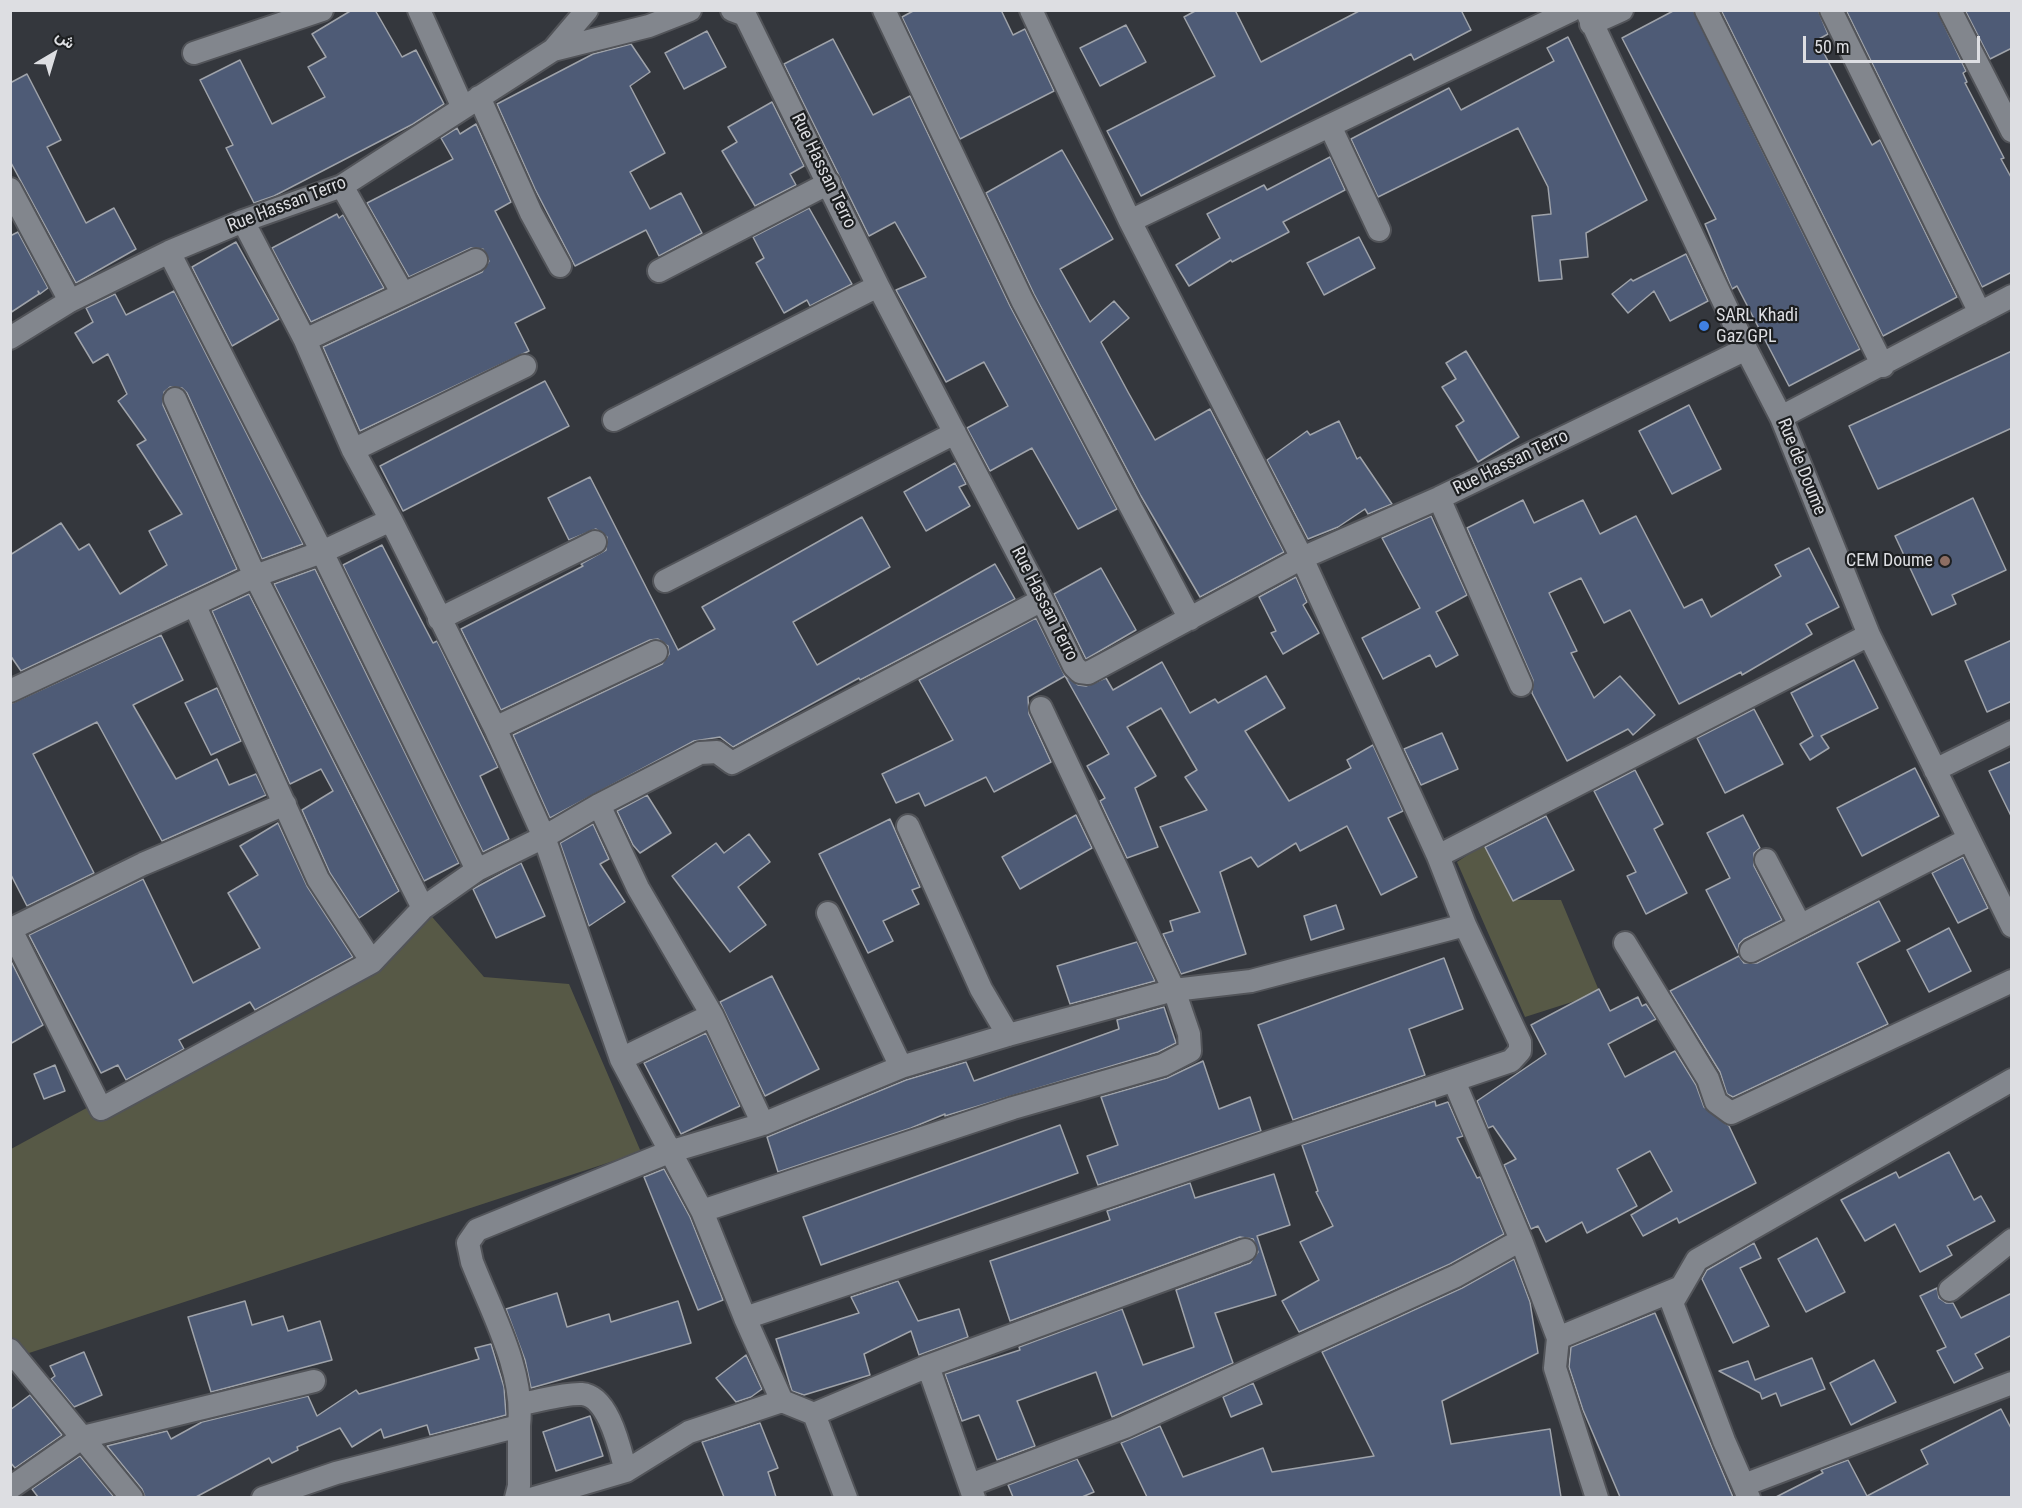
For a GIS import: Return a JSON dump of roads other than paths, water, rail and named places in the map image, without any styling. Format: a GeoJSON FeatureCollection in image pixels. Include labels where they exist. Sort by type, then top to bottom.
{"type":"FeatureCollection","features":[{"type":"Feature","properties":{"kind":"street"},"geometry":{"type":"LineString","coordinates":[[194,53],[322,10]]}},
{"type":"Feature","properties":{"kind":"street"},"geometry":{"type":"LineString","coordinates":[[419,10],[560,266]]}},
{"type":"Feature","properties":{"kind":"street"},"geometry":{"type":"LineString","coordinates":[[553,50],[587,10]]}},
{"type":"Feature","properties":{"kind":"street","name":"Rue Hassan Terro"},"geometry":{"type":"LineString","coordinates":[[10,338],[70,301],[169,252],[243,221],[342,186],[553,50],[649,26],[690,10]]}},
{"type":"Feature","properties":{"kind":"street","name":"Rue Hassan Terro"},"geometry":{"type":"LineString","coordinates":[[732,10],[745,15],[878,286],[1042,600],[1074,666],[1080,672],[1088,673],[1302,558],[1439,498],[1746,349]]}},
{"type":"Feature","properties":{"kind":"street"},"geometry":{"type":"LineString","coordinates":[[884,10],[1022,300],[1190,619]]}},
{"type":"Feature","properties":{"kind":"street"},"geometry":{"type":"LineString","coordinates":[[745,1318],[1454,1081],[1511,1061],[1520,1051],[1520,1042],[1465,925],[1438,856],[1302,558],[1130,221],[1031,10]]}},
{"type":"Feature","properties":{"kind":"street"},"geometry":{"type":"LineString","coordinates":[[1130,221],[1572,10]]}},
{"type":"Feature","properties":{"kind":"street"},"geometry":{"type":"LineString","coordinates":[[1588,17],[1622,10]]}},
{"type":"Feature","properties":{"kind":"street"},"geometry":{"type":"LineString","coordinates":[[1706,10],[1883,366]]}},
{"type":"Feature","properties":{"kind":"street"},"geometry":{"type":"LineString","coordinates":[[1831,10],[1980,313]]}},
{"type":"Feature","properties":{"kind":"street"},"geometry":{"type":"LineString","coordinates":[[1950,10],[2012,131]]}},
{"type":"Feature","properties":{"kind":"street","name":"Rue de Doume"},"geometry":{"type":"LineString","coordinates":[[1588,17],[1746,349],[1781,417],[1869,635],[2012,926]]}},
{"type":"Feature","properties":{"kind":"street"},"geometry":{"type":"LineString","coordinates":[[1330,126],[1379,230]]}},
{"type":"Feature","properties":{"kind":"street"},"geometry":{"type":"LineString","coordinates":[[659,271],[829,183]]}},
{"type":"Feature","properties":{"kind":"street"},"geometry":{"type":"LineString","coordinates":[[342,186],[403,294]]}},
{"type":"Feature","properties":{"kind":"street"},"geometry":{"type":"LineString","coordinates":[[10,189],[70,301]]}},
{"type":"Feature","properties":{"kind":"street"},"geometry":{"type":"LineString","coordinates":[[243,221],[304,340],[353,450],[392,520],[495,728],[544,837],[621,1059],[702,1211],[745,1318],[782,1401]]}},
{"type":"Feature","properties":{"kind":"street"},"geometry":{"type":"LineString","coordinates":[[169,252],[322,552],[477,870]]}},
{"type":"Feature","properties":{"kind":"street"},"geometry":{"type":"LineString","coordinates":[[304,340],[476,260]]}},
{"type":"Feature","properties":{"kind":"street"},"geometry":{"type":"LineString","coordinates":[[614,420],[878,286]]}},
{"type":"Feature","properties":{"kind":"street"},"geometry":{"type":"LineString","coordinates":[[1781,417],[1883,366],[2012,296]]}},
{"type":"Feature","properties":{"kind":"street"},"geometry":{"type":"LineString","coordinates":[[353,450],[525,366]]}},
{"type":"Feature","properties":{"kind":"street"},"geometry":{"type":"LineString","coordinates":[[175,399],[255,576],[423,908]]}},
{"type":"Feature","properties":{"kind":"street"},"geometry":{"type":"LineString","coordinates":[[665,581],[955,433]]}},
{"type":"Feature","properties":{"kind":"street"},"geometry":{"type":"LineString","coordinates":[[1439,498],[1521,685]]}},
{"type":"Feature","properties":{"kind":"street"},"geometry":{"type":"LineString","coordinates":[[10,691],[255,576],[322,552],[392,520]]}},
{"type":"Feature","properties":{"kind":"street"},"geometry":{"type":"LineString","coordinates":[[439,618],[595,542]]}},
{"type":"Feature","properties":{"kind":"street"},"geometry":{"type":"LineString","coordinates":[[285,804],[143,864],[11,929],[101,1109],[372,962],[423,908],[477,870],[544,837],[599,805],[700,753],[717,752],[732,763],[1042,600]]}},
{"type":"Feature","properties":{"kind":"street"},"geometry":{"type":"LineString","coordinates":[[195,606],[318,879],[372,962]]}},
{"type":"Feature","properties":{"kind":"street"},"geometry":{"type":"LineString","coordinates":[[1438,856],[1869,635]]}},
{"type":"Feature","properties":{"kind":"street"},"geometry":{"type":"LineString","coordinates":[[495,728],[656,652]]}},
{"type":"Feature","properties":{"kind":"street"},"geometry":{"type":"LineString","coordinates":[[702,1211],[1012,1108],[1163,1065],[1190,1051],[1189,1034],[1174,990],[1041,708]]}},
{"type":"Feature","properties":{"kind":"street"},"geometry":{"type":"LineString","coordinates":[[1935,770],[2012,732]]}},
{"type":"Feature","properties":{"kind":"street"},"geometry":{"type":"LineString","coordinates":[[599,805],[638,888],[711,1015],[763,1124]]}},
{"type":"Feature","properties":{"kind":"street"},"geometry":{"type":"LineString","coordinates":[[908,826],[981,989],[1008,1035]]}},
{"type":"Feature","properties":{"kind":"street"},"geometry":{"type":"LineString","coordinates":[[1751,951],[1969,839]]}},
{"type":"Feature","properties":{"kind":"street"},"geometry":{"type":"LineString","coordinates":[[1766,860],[1800,925]]}},
{"type":"Feature","properties":{"kind":"street"},"geometry":{"type":"LineString","coordinates":[[828,913],[902,1067]]}},
{"type":"Feature","properties":{"kind":"street"},"geometry":{"type":"LineString","coordinates":[[516,1497],[519,1486],[521,1404],[516,1377],[472,1262],[468,1243],[477,1230],[669,1152],[763,1124],[902,1067],[1008,1035],[1174,990],[1251,981],[1465,925]]}},
{"type":"Feature","properties":{"kind":"street"},"geometry":{"type":"LineString","coordinates":[[1624,943],[1708,1079],[1716,1102],[1731,1113],[2012,981]]}},
{"type":"Feature","properties":{"kind":"street"},"geometry":{"type":"LineString","coordinates":[[621,1059],[711,1015]]}},
{"type":"Feature","properties":{"kind":"street"},"geometry":{"type":"LineString","coordinates":[[2012,1080],[1697,1260],[1672,1303],[1724,1441],[1746,1491],[2012,1383]]}},
{"type":"Feature","properties":{"kind":"street"},"geometry":{"type":"LineString","coordinates":[[1454,1081],[1521,1240],[1558,1338],[1555,1368],[1598,1497]]}},
{"type":"Feature","properties":{"kind":"street"},"geometry":{"type":"LineString","coordinates":[[928,1366],[972,1491],[1125,1427],[1456,1276],[1521,1240]]}},
{"type":"Feature","properties":{"kind":"street"},"geometry":{"type":"LineString","coordinates":[[1950,1290],[2012,1240]]}},
{"type":"Feature","properties":{"kind":"street"},"geometry":{"type":"LineString","coordinates":[[534,1497],[627,1471],[689,1432],[782,1401],[814,1414],[928,1366],[1245,1250]]}},
{"type":"Feature","properties":{"kind":"street"},"geometry":{"type":"LineString","coordinates":[[1558,1338],[1679,1288]]}},
{"type":"Feature","properties":{"kind":"street"},"geometry":{"type":"LineString","coordinates":[[10,1350],[132,1497]]}},
{"type":"Feature","properties":{"kind":"street"},"geometry":{"type":"LineString","coordinates":[[10,1488],[83,1437],[314,1381]]}},
{"type":"Feature","properties":{"kind":"street"},"geometry":{"type":"LineString","coordinates":[[521,1404],[582,1394],[592,1398],[602,1405],[627,1471]]}},
{"type":"Feature","properties":{"kind":"street"},"geometry":{"type":"LineString","coordinates":[[814,1414],[846,1497]]}},
{"type":"Feature","properties":{"kind":"street"},"geometry":{"type":"LineString","coordinates":[[263,1497],[336,1473],[519,1426]]}},
{"type":"Feature","properties":{"kind":"place","name":"SARL Khadi Gaz GPL"},"geometry":{"type":"Point","coordinates":[1704,326]}},
{"type":"Feature","properties":{"kind":"place","name":"CEM Doume"},"geometry":{"type":"Point","coordinates":[1945,561]}}]}
